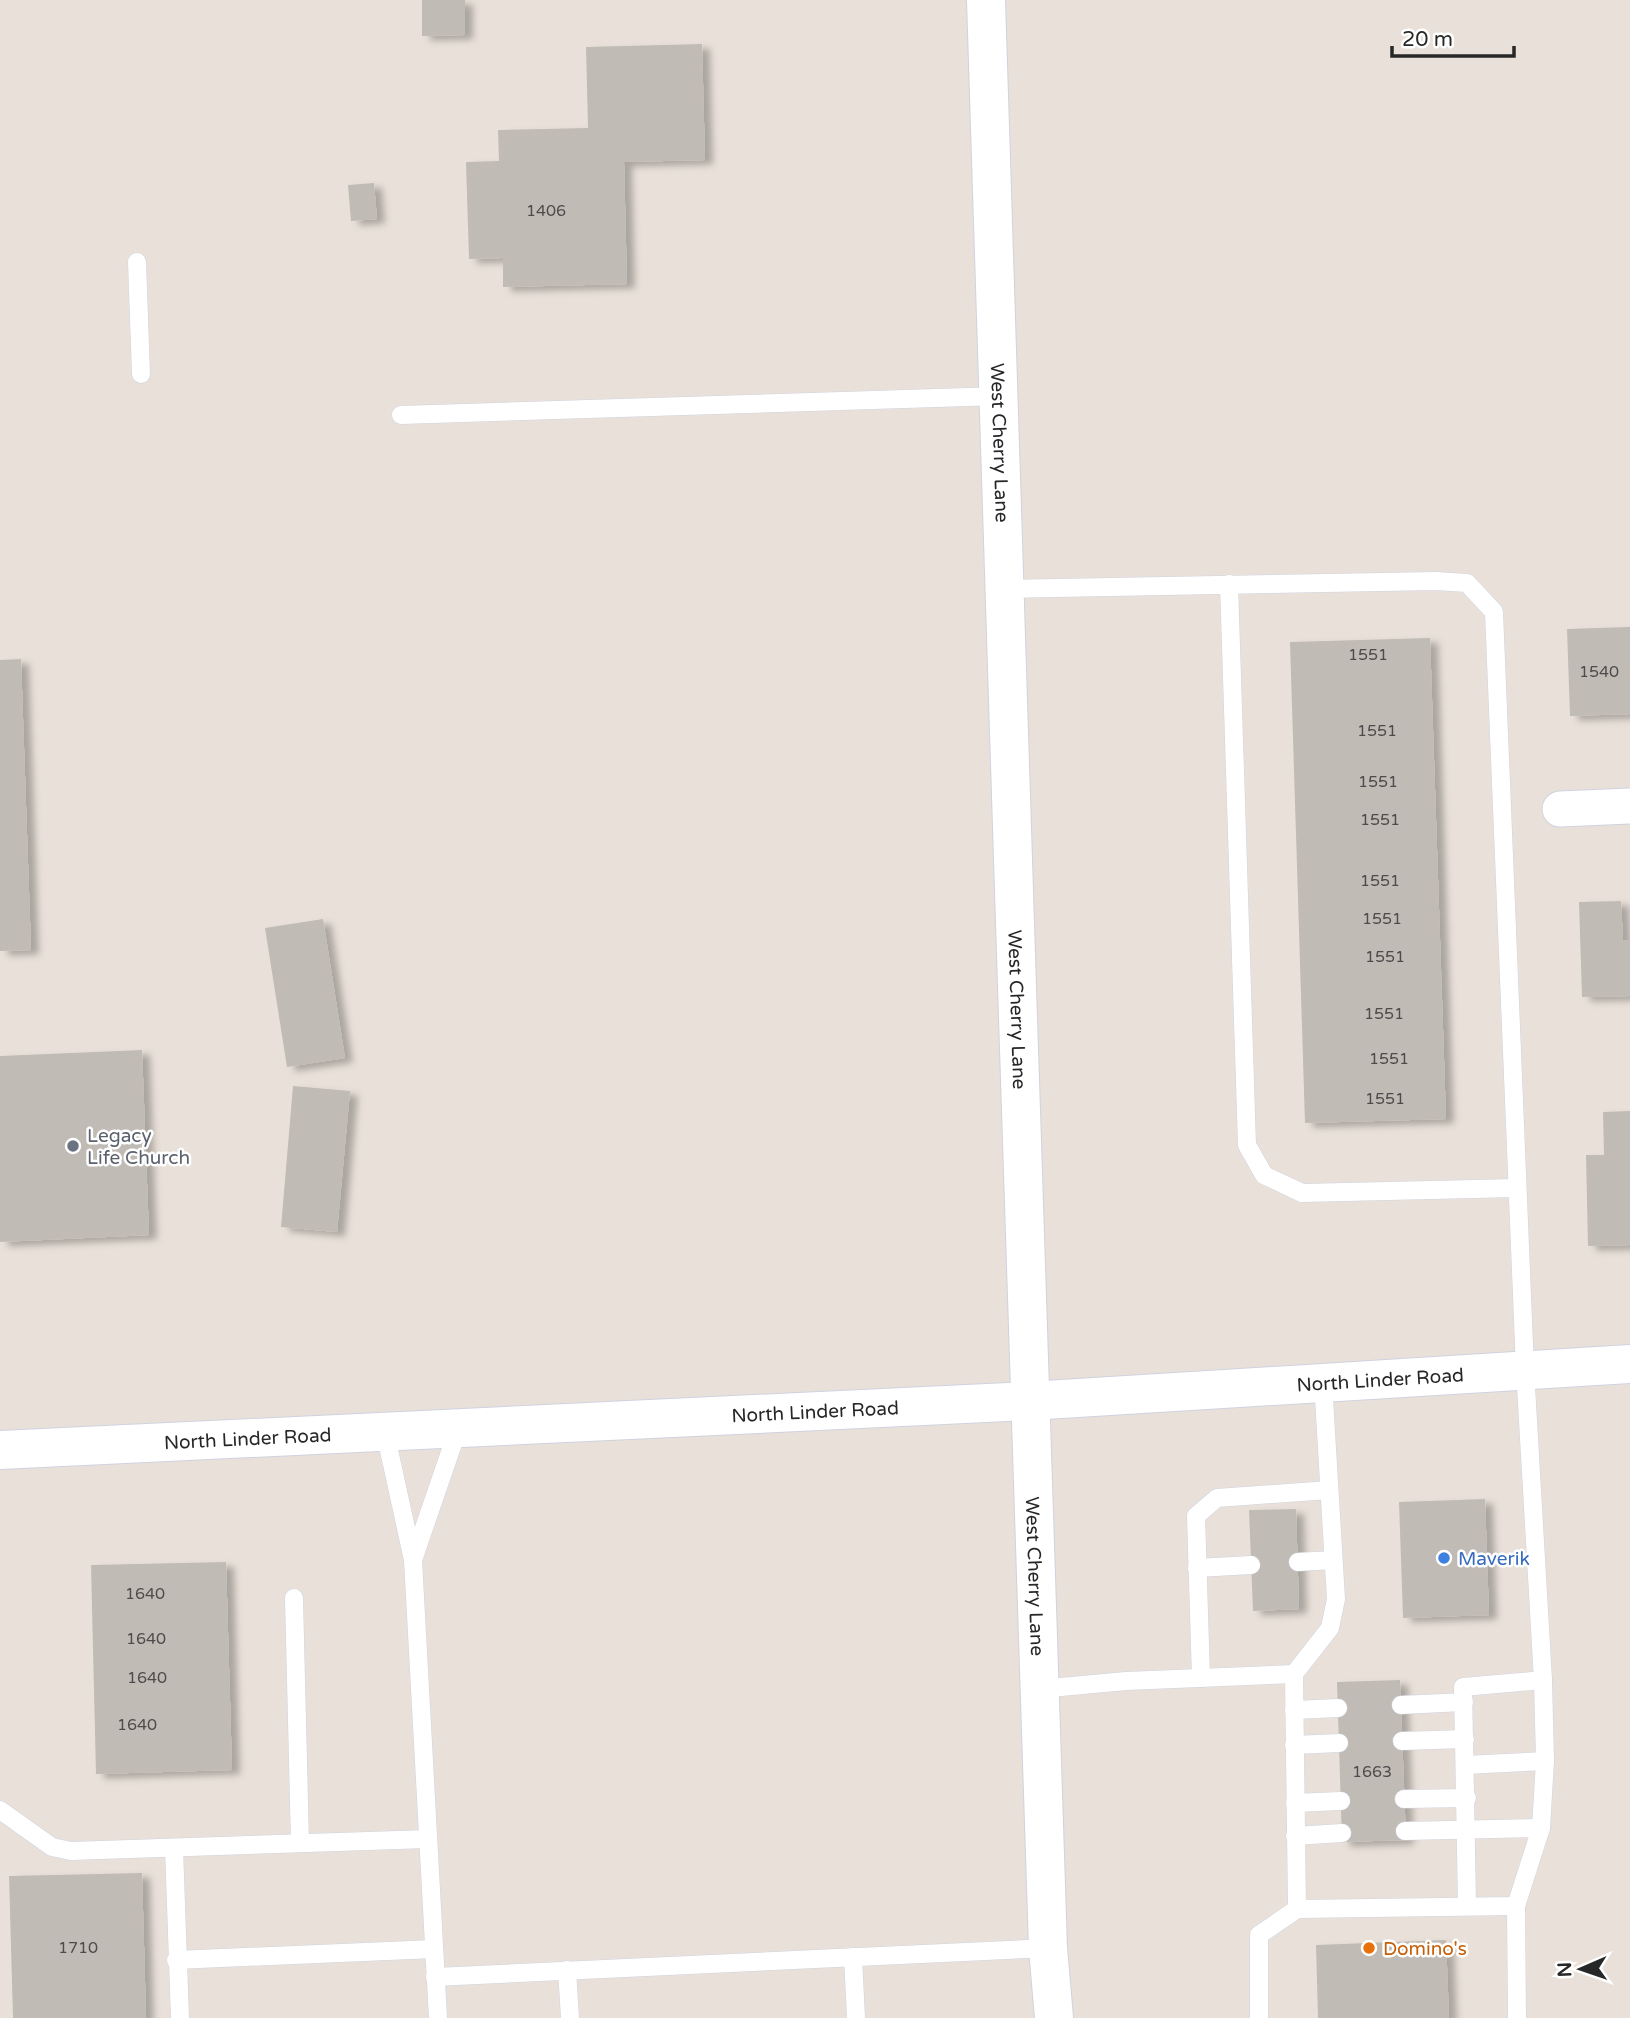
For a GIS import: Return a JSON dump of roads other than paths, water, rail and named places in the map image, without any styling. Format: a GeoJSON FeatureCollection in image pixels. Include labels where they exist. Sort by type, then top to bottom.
{"type":"FeatureCollection","features":[{"type":"Feature","properties":{"kind":"main road","name":"West Cherry Lane"},"geometry":{"type":"LineString","coordinates":[[986,0],[1038,1689],[1048,1948],[1054,2018]]}},
{"type":"Feature","properties":{"kind":"main road","name":"North Linder Road"},"geometry":{"type":"LineString","coordinates":[[0,1450],[1029,1401],[1630,1364]]}},
{"type":"Feature","properties":{"kind":"street"},"geometry":{"type":"LineString","coordinates":[[1560,808],[1630,806]]}},
{"type":"Feature","properties":{"kind":"lane"},"geometry":{"type":"LineString","coordinates":[[137,262],[141,374]]}},
{"type":"Feature","properties":{"kind":"lane"},"geometry":{"type":"LineString","coordinates":[[401,415],[1000,396]]}},
{"type":"Feature","properties":{"kind":"lane"},"geometry":{"type":"LineString","coordinates":[[1006,589],[1436,581],[1467,583],[1494,612],[1525,1369],[1543,1680],[1545,1761],[1541,1828],[1516,1906],[1517,2018]]}},
{"type":"Feature","properties":{"kind":"lane"},"geometry":{"type":"LineString","coordinates":[[1228,584],[1247,1145],[1264,1175],[1302,1193],[1517,1188]]}},
{"type":"Feature","properties":{"kind":"lane"},"geometry":{"type":"LineString","coordinates":[[1297,1909],[1294,1674],[1330,1628],[1336,1599],[1323,1382]]}},
{"type":"Feature","properties":{"kind":"lane"},"geometry":{"type":"LineString","coordinates":[[413,1560],[458,1429]]}},
{"type":"Feature","properties":{"kind":"lane"},"geometry":{"type":"LineString","coordinates":[[385,1432],[413,1560],[438,2018]]}},
{"type":"Feature","properties":{"kind":"lane"},"geometry":{"type":"LineString","coordinates":[[1201,1678],[1196,1516],[1217,1498],[1329,1490]]}},
{"type":"Feature","properties":{"kind":"lane"},"geometry":{"type":"LineString","coordinates":[[1298,1562],[1333,1560]]}},
{"type":"Feature","properties":{"kind":"lane"},"geometry":{"type":"LineString","coordinates":[[1197,1568],[1251,1565]]}},
{"type":"Feature","properties":{"kind":"lane"},"geometry":{"type":"LineString","coordinates":[[293,1598],[300,1843]]}},
{"type":"Feature","properties":{"kind":"lane"},"geometry":{"type":"LineString","coordinates":[[1038,1689],[1126,1681],[1294,1674]]}},
{"type":"Feature","properties":{"kind":"lane"},"geometry":{"type":"LineString","coordinates":[[1467,1905],[1463,1687],[1543,1680]]}},
{"type":"Feature","properties":{"kind":"lane"},"geometry":{"type":"LineString","coordinates":[[1401,1706],[1464,1702]]}},
{"type":"Feature","properties":{"kind":"lane"},"geometry":{"type":"LineString","coordinates":[[1294,1710],[1338,1708]]}},
{"type":"Feature","properties":{"kind":"lane"},"geometry":{"type":"LineString","coordinates":[[1402,1741],[1465,1739]]}},
{"type":"Feature","properties":{"kind":"lane"},"geometry":{"type":"LineString","coordinates":[[1294,1745],[1339,1743]]}},
{"type":"Feature","properties":{"kind":"lane"},"geometry":{"type":"LineString","coordinates":[[1465,1765],[1545,1761]]}},
{"type":"Feature","properties":{"kind":"lane"},"geometry":{"type":"LineString","coordinates":[[1404,1799],[1466,1798]]}},
{"type":"Feature","properties":{"kind":"lane"},"geometry":{"type":"LineString","coordinates":[[1295,1803],[1341,1801]]}},
{"type":"Feature","properties":{"kind":"lane"},"geometry":{"type":"LineString","coordinates":[[0,1810],[52,1847],[71,1851],[428,1839]]}},
{"type":"Feature","properties":{"kind":"lane"},"geometry":{"type":"LineString","coordinates":[[1405,1831],[1541,1828]]}},
{"type":"Feature","properties":{"kind":"lane"},"geometry":{"type":"LineString","coordinates":[[1296,1836],[1342,1833]]}},
{"type":"Feature","properties":{"kind":"lane"},"geometry":{"type":"LineString","coordinates":[[174,1848],[180,2018]]}},
{"type":"Feature","properties":{"kind":"lane"},"geometry":{"type":"LineString","coordinates":[[1259,2018],[1259,1935],[1297,1909],[1516,1906]]}},
{"type":"Feature","properties":{"kind":"lane"},"geometry":{"type":"LineString","coordinates":[[435,1977],[1048,1948]]}},
{"type":"Feature","properties":{"kind":"lane"},"geometry":{"type":"LineString","coordinates":[[176,1960],[434,1949]]}},
{"type":"Feature","properties":{"kind":"lane"},"geometry":{"type":"LineString","coordinates":[[853,1957],[856,2018]]}},
{"type":"Feature","properties":{"kind":"lane"},"geometry":{"type":"LineString","coordinates":[[567,1970],[570,2018]]}},
{"type":"Feature","properties":{"kind":"place","name":"Legacy Life Church"},"geometry":{"type":"Point","coordinates":[73,1146]}},
{"type":"Feature","properties":{"kind":"place","name":"Maverik"},"geometry":{"type":"Point","coordinates":[1444,1558]}},
{"type":"Feature","properties":{"kind":"place","name":"Domino's"},"geometry":{"type":"Point","coordinates":[1369,1948]}}]}
